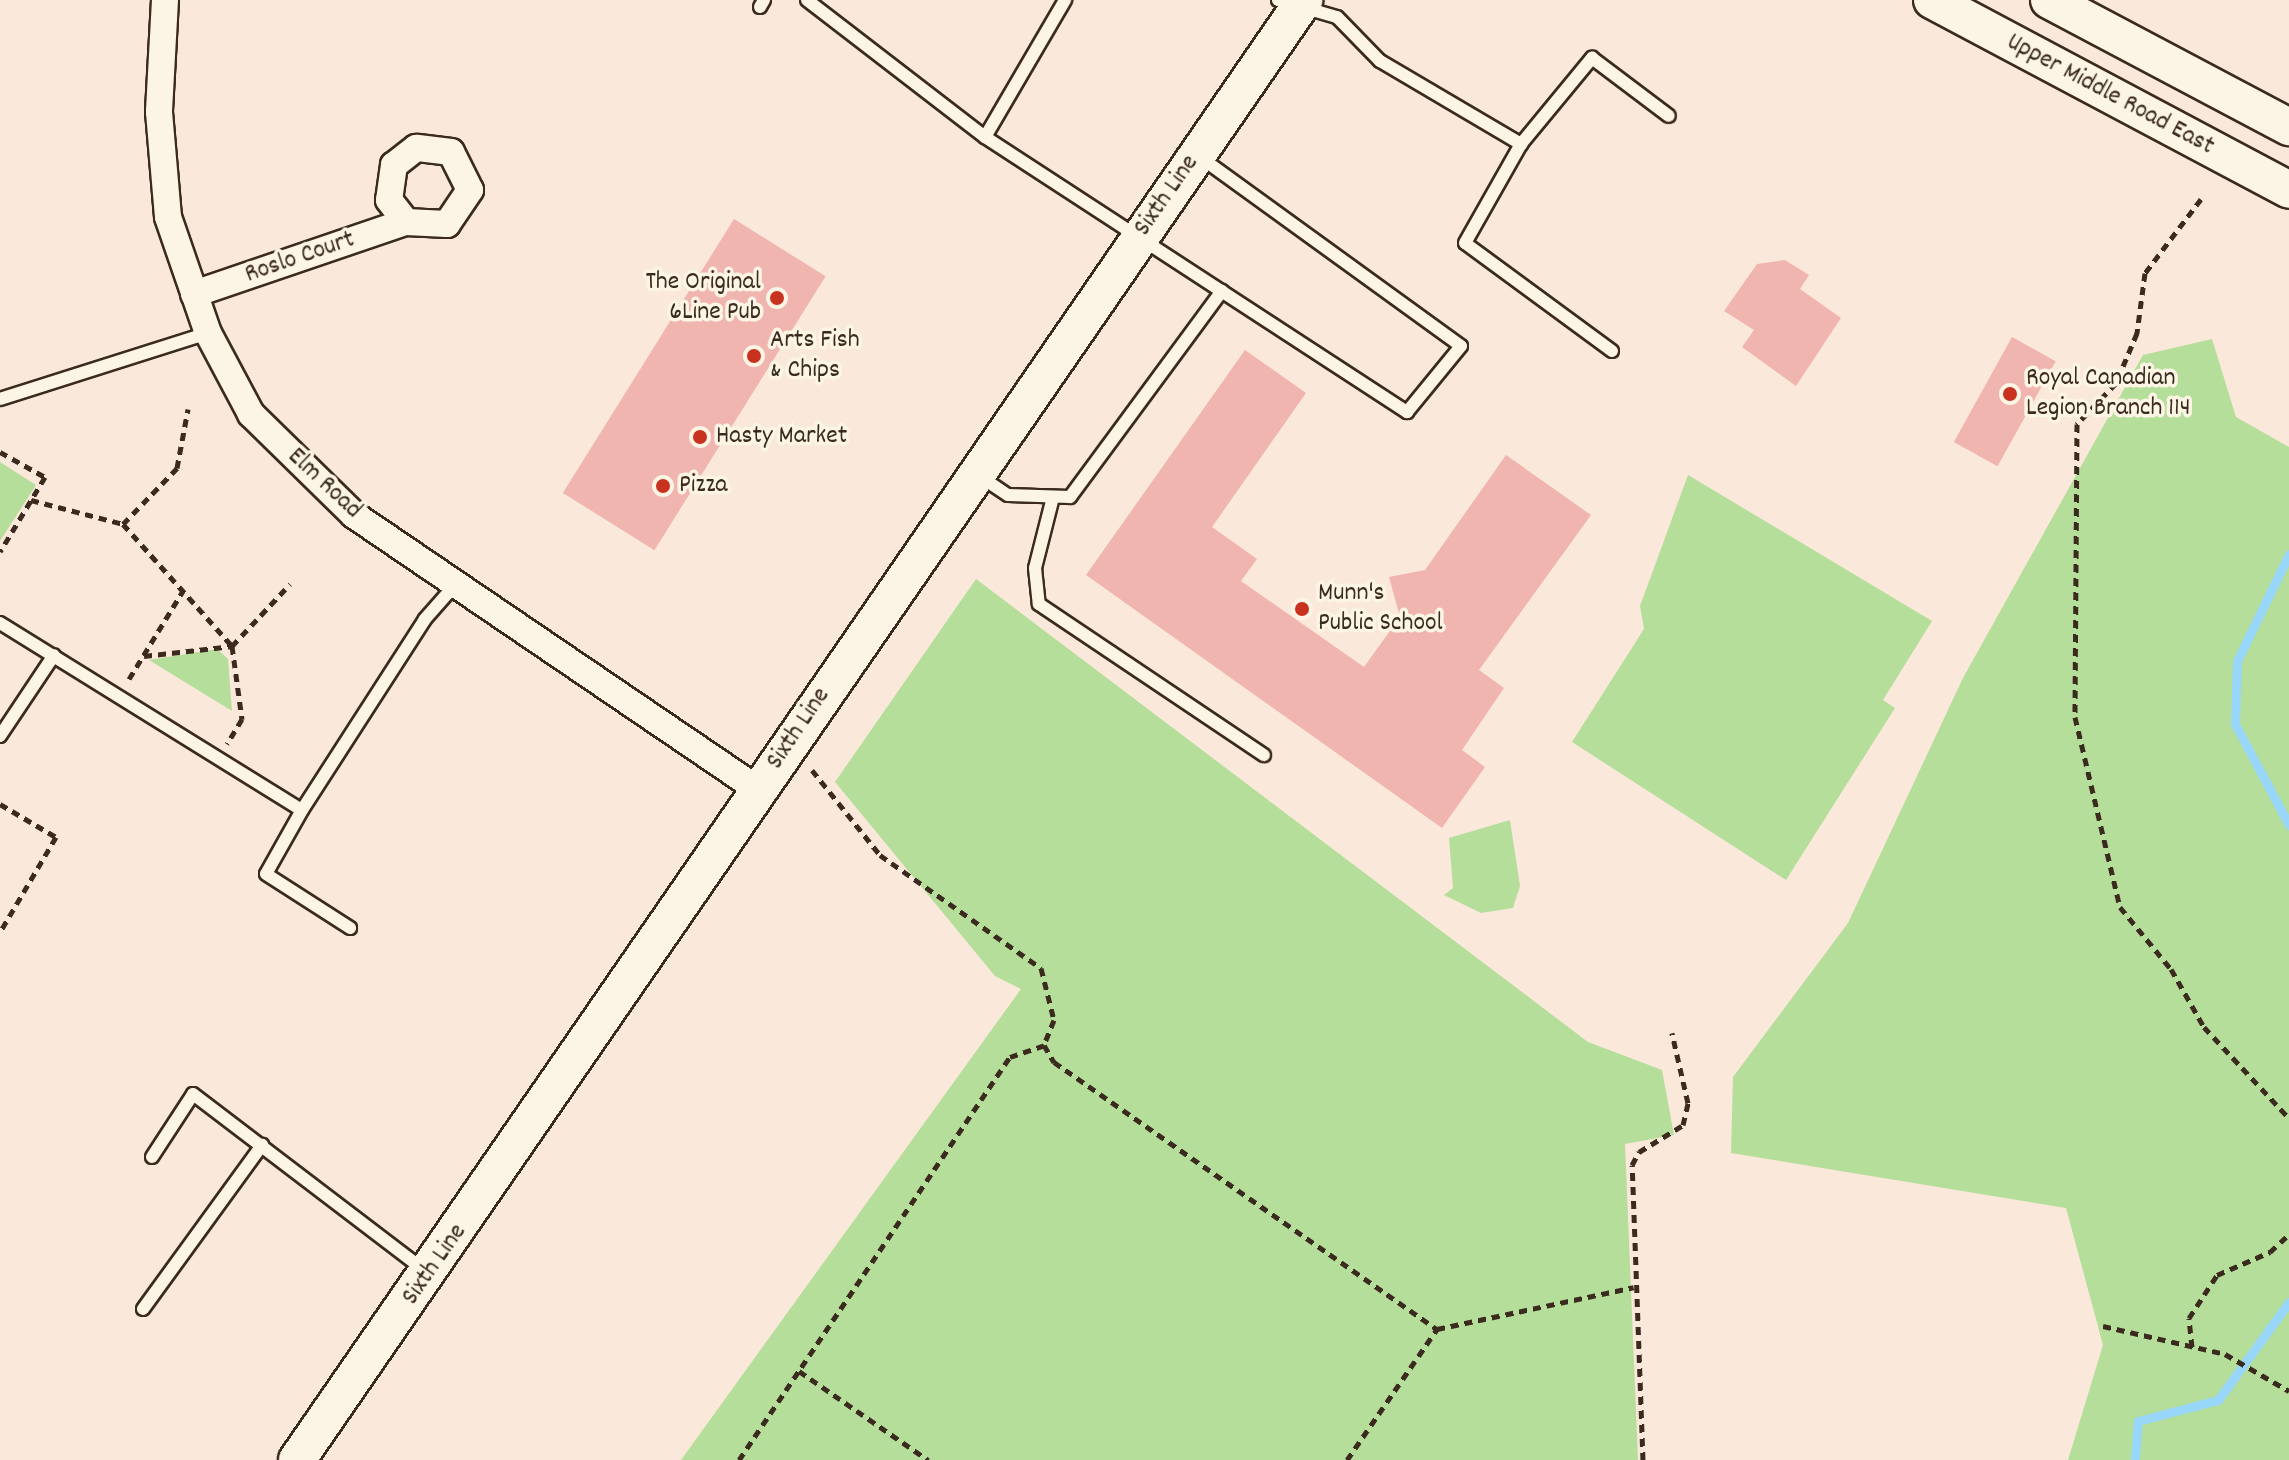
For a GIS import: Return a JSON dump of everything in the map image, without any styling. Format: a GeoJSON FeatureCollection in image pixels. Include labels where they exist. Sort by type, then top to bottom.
{"type":"FeatureCollection","features":[{"type":"Feature","properties":{"kind":"street","name":"Elm Road"},"geometry":{"type":"LineString","coordinates":[[165,0],[159,112],[168,217],[208,333],[251,414],[354,515],[759,790]]}},
{"type":"Feature","properties":{"kind":"street","name":"Upper Middle Road East"},"geometry":{"type":"LineString","coordinates":[[1932,0],[2289,190]]}},
{"type":"Feature","properties":{"kind":"street"},"geometry":{"type":"LineString","coordinates":[[2049,0],[2289,127]]}},
{"type":"Feature","properties":{"kind":"street","name":"Sixth Line"},"geometry":{"type":"LineString","coordinates":[[297,1460],[429,1274],[759,790],[781,753],[1196,154],[1294,2]]}},
{"type":"Feature","properties":{"kind":"street","name":"Roslo Court"},"geometry":{"type":"LineString","coordinates":[[194,294],[406,222]]}},
{"type":"Feature","properties":{"kind":"lane"},"geometry":{"type":"LineString","coordinates":[[807,0],[985,137],[1140,235],[1407,412],[1461,346],[1196,154]]}},
{"type":"Feature","properties":{"kind":"lane"},"geometry":{"type":"LineString","coordinates":[[985,137],[1065,0]]}},
{"type":"Feature","properties":{"kind":"lane"},"geometry":{"type":"LineString","coordinates":[[1294,2],[1337,17],[1380,61],[1521,144]]}},
{"type":"Feature","properties":{"kind":"lane"},"geometry":{"type":"LineString","coordinates":[[1612,351],[1465,243],[1521,144],[1592,58],[1669,116]]}},
{"type":"Feature","properties":{"kind":"lane"},"geometry":{"type":"LineString","coordinates":[[976,472],[1008,495],[1052,501],[1070,497],[1222,291]]}},
{"type":"Feature","properties":{"kind":"lane"},"geometry":{"type":"LineString","coordinates":[[0,399],[208,333]]}},
{"type":"Feature","properties":{"kind":"lane"},"geometry":{"type":"LineString","coordinates":[[1052,501],[1035,568],[1039,604],[1264,755]]}},
{"type":"Feature","properties":{"kind":"lane"},"geometry":{"type":"LineString","coordinates":[[350,928],[266,874],[302,810],[425,619],[455,585]]}},
{"type":"Feature","properties":{"kind":"lane"},"geometry":{"type":"LineString","coordinates":[[0,623],[54,655],[117,699],[302,810]]}},
{"type":"Feature","properties":{"kind":"lane"},"geometry":{"type":"LineString","coordinates":[[0,736],[54,655]]}},
{"type":"Feature","properties":{"kind":"lane"},"geometry":{"type":"LineString","coordinates":[[152,1157],[193,1094],[429,1274]]}},
{"type":"Feature","properties":{"kind":"lane"},"geometry":{"type":"LineString","coordinates":[[143,1309],[262,1145]]}},
{"type":"Feature","properties":{"kind":"path"},"geometry":{"type":"LineString","coordinates":[[2201,199],[2145,273],[2137,333],[2116,383],[2077,424],[2075,717],[2120,907],[2171,969],[2204,1027],[2289,1118]]}},
{"type":"Feature","properties":{"kind":"path"},"geometry":{"type":"LineString","coordinates":[[123,524],[177,468],[188,409]]}},
{"type":"Feature","properties":{"kind":"path"},"geometry":{"type":"LineString","coordinates":[[0,452],[45,477],[0,552]]}},
{"type":"Feature","properties":{"kind":"path"},"geometry":{"type":"LineString","coordinates":[[31,500],[123,524],[232,646],[242,719],[219,758]]}},
{"type":"Feature","properties":{"kind":"path"},"geometry":{"type":"LineString","coordinates":[[144,656],[232,646],[290,584]]}},
{"type":"Feature","properties":{"kind":"path"},"geometry":{"type":"LineString","coordinates":[[117,699],[183,591]]}},
{"type":"Feature","properties":{"kind":"path"},"geometry":{"type":"LineString","coordinates":[[739,1460],[1010,1057],[1044,1045],[1054,1020],[1041,968],[880,855],[819,774],[781,753]]}},
{"type":"Feature","properties":{"kind":"path"},"geometry":{"type":"LineString","coordinates":[[0,804],[56,837],[0,932]]}},
{"type":"Feature","properties":{"kind":"path"},"geometry":{"type":"LineString","coordinates":[[1643,1460],[1634,1287],[1632,1165],[1639,1152],[1683,1125],[1688,1103],[1672,1033]]}},
{"type":"Feature","properties":{"kind":"path"},"geometry":{"type":"LineString","coordinates":[[1044,1045],[1054,1062],[1437,1329]]}},
{"type":"Feature","properties":{"kind":"path"},"geometry":{"type":"LineString","coordinates":[[2192,1347],[2189,1318],[2217,1275],[2270,1252],[2289,1234]]}},
{"type":"Feature","properties":{"kind":"path"},"geometry":{"type":"LineString","coordinates":[[1347,1460],[1437,1329],[1634,1287]]}},
{"type":"Feature","properties":{"kind":"path"},"geometry":{"type":"LineString","coordinates":[[2103,1326],[2225,1354],[2258,1370],[2289,1391]]}},
{"type":"Feature","properties":{"kind":"path"},"geometry":{"type":"LineString","coordinates":[[799,1371],[928,1460]]}},
{"type":"Feature","properties":{"kind":"green space"},"geometry":{"type":"Polygon","coordinates":[[[2212,339],[2236,417],[2289,447],[2289,1460],[2068,1460],[2103,1345],[2066,1208],[1731,1153],[1733,1077],[1848,923],[1963,678],[2143,355],[2212,339]]]}},
{"type":"Feature","properties":{"kind":"green space"},"geometry":{"type":"Polygon","coordinates":[[[0,462],[36,485],[0,541],[0,462]]]}},
{"type":"Feature","properties":{"kind":"green space"},"geometry":{"type":"Polygon","coordinates":[[[1688,475],[1932,621],[1883,700],[1895,708],[1786,880],[1572,742],[1644,629],[1640,606],[1688,475]]]}},
{"type":"Feature","properties":{"kind":"green space"},"geometry":{"type":"Polygon","coordinates":[[[976,579],[1588,1042],[1662,1070],[1674,1135],[1625,1144],[1638,1460],[681,1460],[1021,989],[995,976],[835,782],[976,579]]]}},
{"type":"Feature","properties":{"kind":"green space"},"geometry":{"type":"Polygon","coordinates":[[[217,649],[228,659],[232,711],[149,660],[217,649]]]}},
{"type":"Feature","properties":{"kind":"green space"},"geometry":{"type":"Polygon","coordinates":[[[1510,820],[1520,886],[1513,908],[1481,913],[1444,895],[1453,888],[1449,838],[1510,820]]]}},
{"type":"Feature","properties":{"kind":"building"},"geometry":{"type":"Polygon","coordinates":[[[734,219],[826,276],[654,550],[563,493],[734,219]]]}},
{"type":"Feature","properties":{"kind":"building"},"geometry":{"type":"Polygon","coordinates":[[[1785,260],[1809,275],[1800,289],[1841,318],[1796,386],[1742,347],[1754,330],[1724,311],[1757,264],[1785,260]]]}},
{"type":"Feature","properties":{"kind":"building","name":"Royal Canadian Legion Branch 114"},"geometry":{"type":"Polygon","coordinates":[[[2012,337],[2056,361],[1998,466],[1954,442],[2012,337]]]}},
{"type":"Feature","properties":{"kind":"building"},"geometry":{"type":"Polygon","coordinates":[[[1245,350],[1306,393],[1212,527],[1257,559],[1241,581],[1364,667],[1400,617],[1389,577],[1425,570],[1506,455],[1591,515],[1479,670],[1504,688],[1462,750],[1485,767],[1442,828],[1086,575],[1245,350]]]}},
{"type":"Feature","properties":{"kind":"waterway"},"geometry":{"type":"LineString","coordinates":[[2289,554],[2237,661],[2235,724],[2289,825]]}},
{"type":"Feature","properties":{"kind":"waterway"},"geometry":{"type":"LineString","coordinates":[[2135,1460],[2138,1421],[2218,1400],[2289,1302]]}},
{"type":"Feature","properties":{"kind":"place","name":"The Original 6Line Pub"},"geometry":{"type":"Point","coordinates":[777,298]}},
{"type":"Feature","properties":{"kind":"place","name":"Arts Fish & Chips"},"geometry":{"type":"Point","coordinates":[754,356]}},
{"type":"Feature","properties":{"kind":"place","name":"Royal Canadian Legion Branch 114"},"geometry":{"type":"Point","coordinates":[2010,394]}},
{"type":"Feature","properties":{"kind":"place","name":"Hasty Market"},"geometry":{"type":"Point","coordinates":[700,437]}},
{"type":"Feature","properties":{"kind":"place","name":"Pizza"},"geometry":{"type":"Point","coordinates":[663,486]}},
{"type":"Feature","properties":{"kind":"place","name":"Munn's Public School"},"geometry":{"type":"Point","coordinates":[1302,609]}}]}
